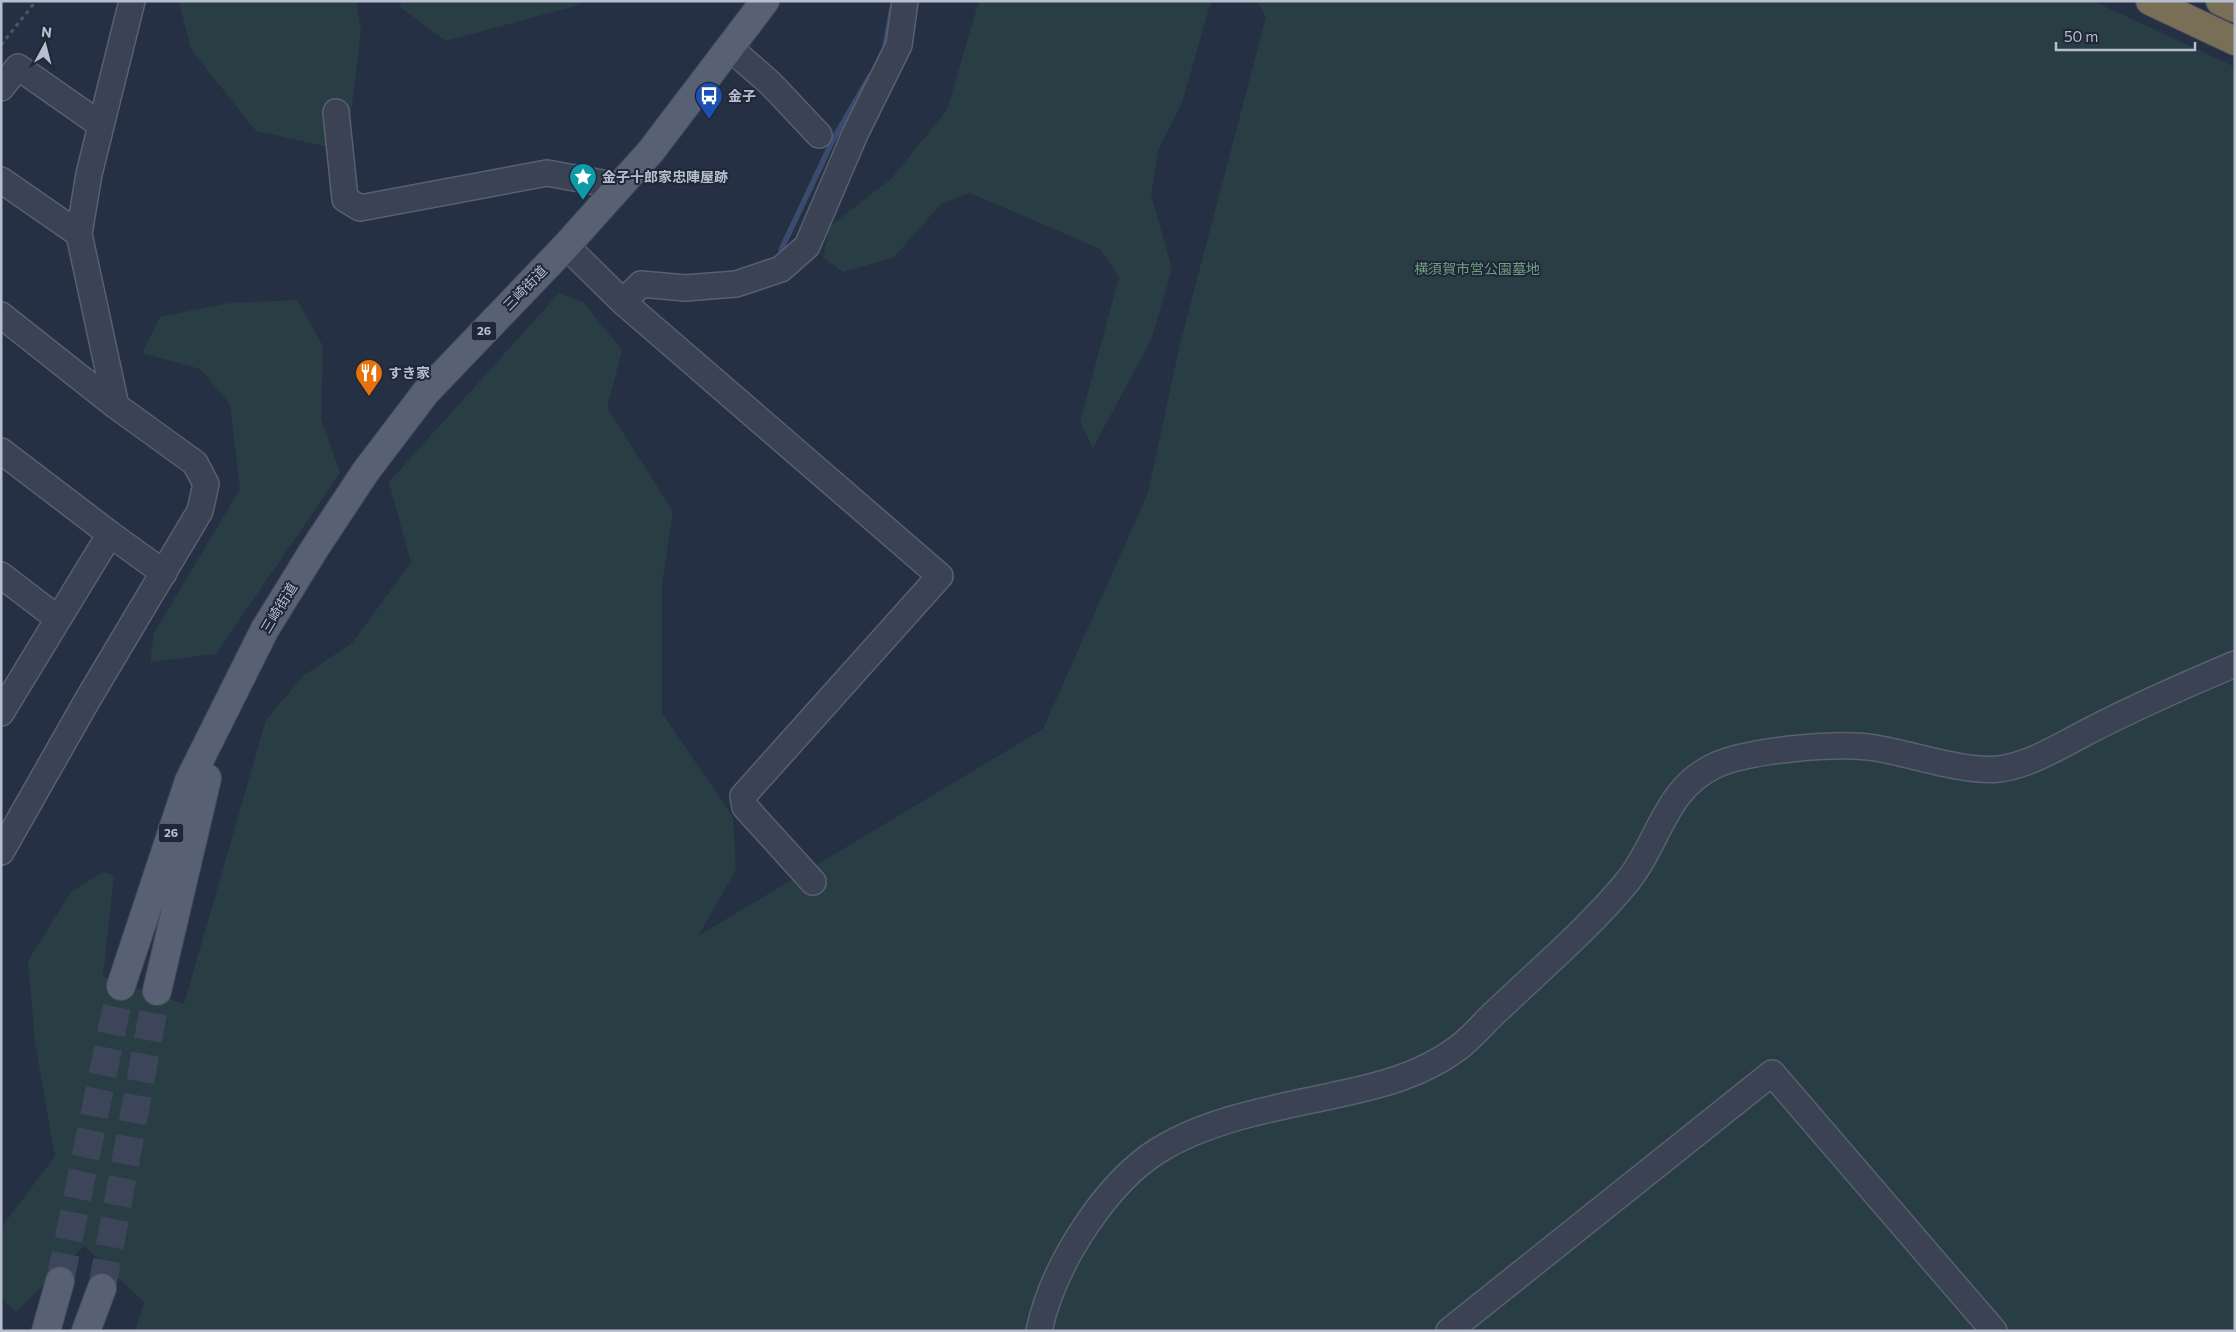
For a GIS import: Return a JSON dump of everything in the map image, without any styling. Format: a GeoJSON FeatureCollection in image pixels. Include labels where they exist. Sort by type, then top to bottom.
{"type":"FeatureCollection","features":[{"type":"Feature","properties":{"kind":"highway"},"geometry":{"type":"LineString","coordinates":[[2150,1],[2235,41]]}},
{"type":"Feature","properties":{"kind":"highway"},"geometry":{"type":"LineString","coordinates":[[2220,1],[2235,8]]}},
{"type":"Feature","properties":{"kind":"main road","name":"三崎街道"},"geometry":{"type":"LineString","coordinates":[[121,986],[189,781],[265,629],[315,548],[366,471],[426,392],[566,246],[651,151],[731,49],[765,1]]}},
{"type":"Feature","properties":{"kind":"main road","name":"三崎街道"},"geometry":{"type":"LineString","coordinates":[[157,990],[205,784],[236,686]]}},
{"type":"Feature","properties":{"kind":"main road"},"geometry":{"type":"LineString","coordinates":[[46,1331],[60,1281]]}},
{"type":"Feature","properties":{"kind":"main road"},"geometry":{"type":"LineString","coordinates":[[86,1331],[102,1288]]}},
{"type":"Feature","properties":{"kind":"street"},"geometry":{"type":"LineString","coordinates":[[116,406],[79,234],[89,174],[132,1]]}},
{"type":"Feature","properties":{"kind":"street"},"geometry":{"type":"LineString","coordinates":[[623,302],[641,284],[685,288],[736,284],[781,269],[807,246],[856,134],[899,45],[905,1]]}},
{"type":"Feature","properties":{"kind":"street"},"geometry":{"type":"LineString","coordinates":[[731,49],[771,84],[819,135]]}},
{"type":"Feature","properties":{"kind":"street"},"geometry":{"type":"LineString","coordinates":[[1,88],[18,67],[101,126]]}},
{"type":"Feature","properties":{"kind":"street"},"geometry":{"type":"LineString","coordinates":[[336,112],[345,199],[360,208],[547,173],[619,186]]}},
{"type":"Feature","properties":{"kind":"street"},"geometry":{"type":"LineString","coordinates":[[1,180],[79,234]]}},
{"type":"Feature","properties":{"kind":"street"},"geometry":{"type":"LineString","coordinates":[[566,246],[623,302],[940,576],[743,796],[745,807],[813,882]]}},
{"type":"Feature","properties":{"kind":"street"},"geometry":{"type":"LineString","coordinates":[[1,315],[116,406],[195,463],[206,484],[200,512],[164,573],[10,813],[1,852]]}},
{"type":"Feature","properties":{"kind":"street"},"geometry":{"type":"LineString","coordinates":[[1,452],[164,573]]}},
{"type":"Feature","properties":{"kind":"street"},"geometry":{"type":"LineString","coordinates":[[4,703],[110,534]]}},
{"type":"Feature","properties":{"kind":"street"},"geometry":{"type":"LineString","coordinates":[[1,575],[57,618]]}},
{"type":"Feature","properties":{"kind":"street"},"geometry":{"type":"LineString","coordinates":[[1039,1331],[1043,1310],[1072,1246],[1098,1208],[1127,1176],[1156,1152],[1182,1137],[1228,1121],[1374,1087],[1420,1071],[1460,1047],[1599,915],[1631,877],[1669,808],[1690,781],[1716,765],[1745,757],[1822,746],[1872,747],[1975,768],[1998,769],[2059,748],[2176,688],[2235,664]]}},
{"type":"Feature","properties":{"kind":"street"},"geometry":{"type":"LineString","coordinates":[[1448,1331],[1772,1073],[1994,1331]]}},
{"type":"Feature","properties":{"kind":"path"},"geometry":{"type":"LineString","coordinates":[[1,46],[36,1]]}},
{"type":"Feature","properties":{"kind":"green space"},"geometry":{"type":"Polygon","coordinates":[[[179,1],[356,1],[361,31],[350,121],[329,147],[256,131],[191,49],[179,1]]]}},
{"type":"Feature","properties":{"kind":"green space"},"geometry":{"type":"Polygon","coordinates":[[[401,1],[583,1],[572,7],[446,41],[400,7],[401,1]]]}},
{"type":"Feature","properties":{"kind":"green space"},"geometry":{"type":"Polygon","coordinates":[[[979,1],[1211,1],[1182,103],[1158,150],[1151,195],[1172,269],[1151,340],[1093,448],[1080,422],[1119,277],[1100,249],[970,193],[941,204],[894,257],[844,272],[823,258],[830,226],[891,179],[947,110],[979,1]]]}},
{"type":"Feature","properties":{"kind":"green space","name":"横須賀市営公園墓地"},"geometry":{"type":"Polygon","coordinates":[[[1257,1],[2093,1],[2235,67],[2235,1331],[135,1331],[144,1302],[84,1246],[16,1312],[1,1298],[1,1228],[55,1156],[35,1043],[28,961],[71,892],[103,872],[114,875],[103,976],[184,1004],[266,720],[303,676],[352,643],[411,563],[389,482],[559,293],[583,302],[622,350],[607,408],[673,511],[662,584],[662,713],[733,817],[736,870],[698,936],[1043,729],[1148,493],[1180,344],[1266,17],[1257,1]]]}},
{"type":"Feature","properties":{"kind":"green space"},"geometry":{"type":"Polygon","coordinates":[[[297,300],[323,346],[321,419],[340,473],[216,654],[150,662],[154,633],[240,489],[230,404],[200,369],[142,353],[160,317],[230,303],[297,300]]]}},
{"type":"Feature","properties":{"kind":"waterway"},"geometry":{"type":"LineString","coordinates":[[884,51],[892,8]]}},
{"type":"Feature","properties":{"kind":"waterway"},"geometry":{"type":"LineString","coordinates":[[781,250],[833,140],[870,76]]}},
{"type":"Feature","properties":{"kind":"tunnel"},"geometry":{"type":"LineString","coordinates":[[60,1281],[121,986]]}},
{"type":"Feature","properties":{"kind":"tunnel"},"geometry":{"type":"LineString","coordinates":[[102,1288],[157,991]]}},
{"type":"Feature","properties":{"kind":"place","name":"金子"},"geometry":{"type":"Point","coordinates":[709,120]}},
{"type":"Feature","properties":{"kind":"place","name":"金子十郎家忠陣屋跡"},"geometry":{"type":"Point","coordinates":[583,201]}},
{"type":"Feature","properties":{"kind":"place","name":"すき家"},"geometry":{"type":"Point","coordinates":[369,397]}}]}
